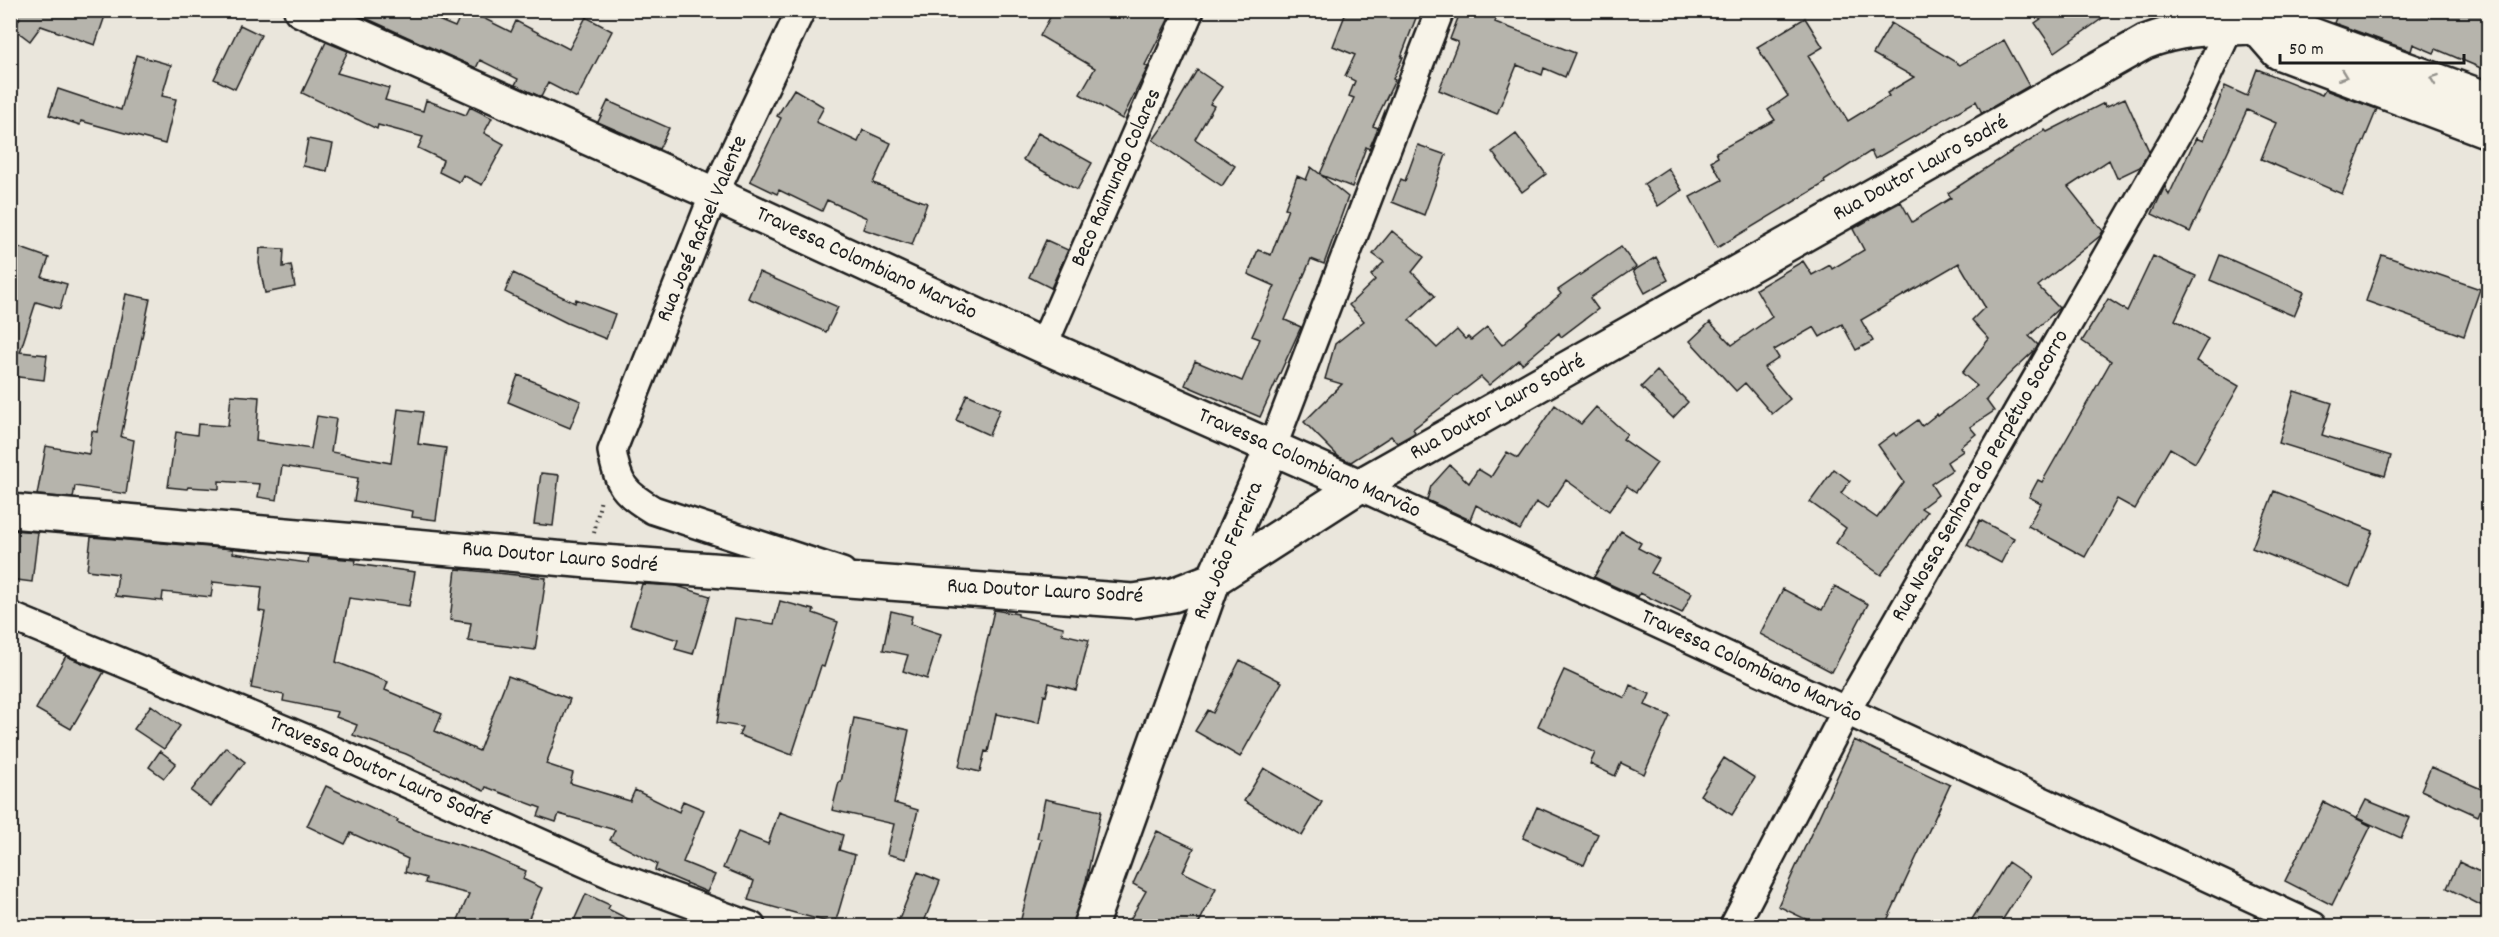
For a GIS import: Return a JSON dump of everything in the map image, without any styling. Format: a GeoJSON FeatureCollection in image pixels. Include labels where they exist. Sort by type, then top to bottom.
{"type":"FeatureCollection","features":[{"type":"Feature","properties":{"kind":"main road","name":"Travessa Colombiano Marvão"},"geometry":{"type":"LineString","coordinates":[[301,10],[714,194],[1043,346],[1359,486]]}},
{"type":"Feature","properties":{"kind":"main road","name":"Rua Doutor Lauro Sodré"},"geometry":{"type":"LineString","coordinates":[[10,511],[589,561],[1133,601],[1173,595],[1214,579],[1359,486],[2145,42],[2170,33],[2222,23],[2285,25],[2488,99]]}},
{"type":"Feature","properties":{"kind":"main road"},"geometry":{"type":"LineString","coordinates":[[2222,23],[2278,52],[2488,131]]}},
{"type":"Feature","properties":{"kind":"main road","name":"Rua João Ferreira"},"geometry":{"type":"LineString","coordinates":[[1090,927],[1214,579],[1272,447]]}},
{"type":"Feature","properties":{"kind":"street","name":"Rua José Rafael Valente"},"geometry":{"type":"LineString","coordinates":[[612,451],[714,194],[801,10]]}},
{"type":"Feature","properties":{"kind":"street","name":"Beco Raimundo Colares"},"geometry":{"type":"LineString","coordinates":[[1043,346],[1190,10]]}},
{"type":"Feature","properties":{"kind":"street","name":"Rua João Ferreira"},"geometry":{"type":"LineString","coordinates":[[1272,447],[1440,10]]}},
{"type":"Feature","properties":{"kind":"street","name":"Rua Nossa Senhora do Perpétuo Socorro"},"geometry":{"type":"LineString","coordinates":[[1734,927],[1846,711],[2193,106],[2222,23]]}},
{"type":"Feature","properties":{"kind":"street"},"geometry":{"type":"LineString","coordinates":[[612,451],[616,472],[629,496],[653,510],[872,582]]}},
{"type":"Feature","properties":{"kind":"street","name":"Travessa Colombiano Marvão"},"geometry":{"type":"LineString","coordinates":[[1359,486],[2313,927]]}},
{"type":"Feature","properties":{"kind":"street","name":"Travessa Doutor Lauro Sodré"},"geometry":{"type":"LineString","coordinates":[[10,616],[315,742],[610,874],[751,927]]}},
{"type":"Feature","properties":{"kind":"path"},"geometry":{"type":"LineString","coordinates":[[589,561],[612,451]]}},
{"type":"Feature","properties":{"kind":"building"},"geometry":{"type":"Polygon","coordinates":[[[10,10],[107,10],[95,45],[41,26],[30,41],[13,28],[20,18],[10,14],[10,10]]]}},
{"type":"Feature","properties":{"kind":"building"},"geometry":{"type":"Polygon","coordinates":[[[348,10],[414,10],[455,27],[463,10],[467,10],[511,32],[516,21],[569,49],[586,17],[612,31],[577,98],[548,83],[541,97],[515,85],[518,79],[480,60],[476,68],[348,10]]]}},
{"type":"Feature","properties":{"kind":"building"},"geometry":{"type":"Polygon","coordinates":[[[1054,10],[1160,10],[1170,16],[1145,65],[1148,67],[1122,119],[1080,94],[1095,68],[1040,36],[1054,10]]]}},
{"type":"Feature","properties":{"kind":"building"},"geometry":{"type":"Polygon","coordinates":[[[1347,10],[1374,10],[1390,17],[1392,10],[1419,10],[1393,79],[1395,80],[1373,126],[1378,128],[1369,149],[1366,147],[1352,187],[1321,175],[1348,197],[1324,264],[1311,259],[1285,320],[1301,327],[1260,417],[1185,385],[1195,361],[1242,381],[1260,339],[1252,336],[1275,286],[1248,274],[1258,250],[1271,255],[1297,176],[1306,180],[1311,167],[1320,174],[1354,98],[1349,96],[1355,81],[1345,76],[1355,55],[1333,46],[1347,10]]]}},
{"type":"Feature","properties":{"kind":"building"},"geometry":{"type":"Polygon","coordinates":[[[1461,10],[1499,10],[1495,22],[1575,53],[1565,77],[1544,68],[1542,75],[1517,65],[1497,114],[1439,90],[1458,42],[1450,39],[1461,10]]]}},
{"type":"Feature","properties":{"kind":"building"},"geometry":{"type":"Polygon","coordinates":[[[2054,10],[2114,10],[2055,52],[2035,23],[2054,10]]]}},
{"type":"Feature","properties":{"kind":"building"},"geometry":{"type":"Polygon","coordinates":[[[2339,10],[2488,10],[2488,71],[2436,49],[2434,53],[2413,44],[2411,51],[2334,23],[2339,10]]]}},
{"type":"Feature","properties":{"kind":"building"},"geometry":{"type":"Polygon","coordinates":[[[1805,18],[1823,47],[1808,56],[1848,121],[1889,96],[1887,93],[1914,77],[1873,54],[1891,23],[1960,65],[2004,40],[2029,86],[1982,113],[1976,101],[1875,159],[1871,151],[1824,181],[1825,183],[1717,248],[1690,197],[1722,180],[1711,161],[1718,157],[1716,152],[1775,120],[1768,110],[1788,96],[1757,47],[1805,18]]]}},
{"type":"Feature","properties":{"kind":"building"},"geometry":{"type":"Polygon","coordinates":[[[240,25],[261,35],[235,89],[214,79],[240,25]]]}},
{"type":"Feature","properties":{"kind":"building"},"geometry":{"type":"Polygon","coordinates":[[[326,42],[348,51],[337,73],[389,88],[385,100],[423,111],[426,100],[466,115],[470,107],[492,118],[484,133],[504,144],[482,185],[463,175],[459,182],[439,172],[443,160],[418,148],[423,137],[378,125],[377,129],[302,93],[326,42]]]}},
{"type":"Feature","properties":{"kind":"building"},"geometry":{"type":"Polygon","coordinates":[[[136,55],[171,65],[162,96],[176,99],[165,144],[81,121],[80,125],[49,115],[58,89],[121,110],[136,55]]]}},
{"type":"Feature","properties":{"kind":"building"},"geometry":{"type":"Polygon","coordinates":[[[2257,69],[2322,95],[2325,90],[2377,109],[2342,194],[2261,159],[2276,123],[2247,110],[2190,232],[2152,214],[2165,186],[2169,195],[2196,138],[2203,141],[2225,86],[2247,96],[2257,69]]]}},
{"type":"Feature","properties":{"kind":"building"},"geometry":{"type":"Polygon","coordinates":[[[1197,70],[1222,87],[1210,104],[1214,106],[1195,139],[1235,166],[1222,186],[1153,140],[1197,70]]]}},
{"type":"Feature","properties":{"kind":"building"},"geometry":{"type":"Polygon","coordinates":[[[794,89],[824,107],[816,122],[858,142],[863,130],[891,143],[873,183],[927,203],[912,245],[863,229],[867,218],[827,200],[822,211],[779,190],[777,194],[750,181],[781,118],[777,116],[794,89]]]}},
{"type":"Feature","properties":{"kind":"building"},"geometry":{"type":"Polygon","coordinates":[[[2125,98],[2149,151],[2140,167],[2117,178],[2109,160],[2068,187],[2103,231],[2100,236],[2038,286],[2059,308],[2029,336],[2038,345],[2036,349],[2005,378],[1986,400],[1994,411],[1970,427],[1976,434],[1960,447],[1963,451],[1947,462],[1952,470],[1931,484],[1938,495],[1921,508],[1927,512],[1881,575],[1836,543],[1846,528],[1810,502],[1834,469],[1850,481],[1841,493],[1877,518],[1904,482],[1878,445],[1894,433],[1896,436],[1918,420],[1922,426],[1977,386],[1962,373],[1989,339],[1972,320],[1985,307],[1959,263],[1861,320],[1873,341],[1856,350],[1842,324],[1820,337],[1814,327],[1774,350],[1779,358],[1764,368],[1790,399],[1772,414],[1745,383],[1736,391],[1690,341],[1710,322],[1732,345],[1772,317],[1756,289],[1803,261],[1812,275],[1830,265],[1832,269],[1864,250],[1853,229],[1901,202],[1912,222],[1951,198],[1948,193],[2045,130],[2047,132],[2104,103],[2105,107],[2125,98]]]}},
{"type":"Feature","properties":{"kind":"building"},"geometry":{"type":"Polygon","coordinates":[[[608,101],[669,128],[659,149],[598,122],[608,101]]]}},
{"type":"Feature","properties":{"kind":"building"},"geometry":{"type":"Polygon","coordinates":[[[1038,133],[1092,163],[1077,190],[1023,160],[1038,133]]]}},
{"type":"Feature","properties":{"kind":"building"},"geometry":{"type":"Polygon","coordinates":[[[1516,134],[1546,174],[1522,192],[1492,152],[1516,134]]]}},
{"type":"Feature","properties":{"kind":"building"},"geometry":{"type":"Polygon","coordinates":[[[308,139],[333,144],[327,171],[303,166],[308,139]]]}},
{"type":"Feature","properties":{"kind":"building"},"geometry":{"type":"Polygon","coordinates":[[[1418,145],[1446,155],[1424,215],[1392,202],[1401,179],[1405,181],[1418,145]]]}},
{"type":"Feature","properties":{"kind":"building"},"geometry":{"type":"Polygon","coordinates":[[[1668,168],[1682,190],[1658,206],[1644,184],[1668,168]]]}},
{"type":"Feature","properties":{"kind":"building"},"geometry":{"type":"Polygon","coordinates":[[[1392,231],[1424,257],[1412,272],[1435,296],[1409,320],[1437,348],[1457,330],[1465,339],[1468,337],[1471,340],[1487,327],[1502,345],[1561,294],[1558,290],[1621,247],[1636,267],[1590,298],[1598,309],[1561,337],[1559,333],[1522,364],[1519,360],[1489,385],[1481,377],[1413,429],[1415,432],[1413,434],[1397,443],[1391,436],[1351,462],[1339,457],[1304,422],[1342,384],[1325,379],[1335,344],[1364,321],[1349,305],[1375,280],[1371,275],[1384,262],[1373,254],[1392,231]]]}},
{"type":"Feature","properties":{"kind":"building"},"geometry":{"type":"Polygon","coordinates":[[[1046,240],[1068,250],[1051,288],[1029,277],[1046,240]]]}},
{"type":"Feature","properties":{"kind":"building"},"geometry":{"type":"Polygon","coordinates":[[[15,246],[49,258],[42,277],[67,284],[60,309],[36,302],[20,352],[47,355],[44,380],[10,376],[10,260],[15,246]]]}},
{"type":"Feature","properties":{"kind":"building"},"geometry":{"type":"Polygon","coordinates":[[[260,248],[284,249],[283,267],[291,265],[295,287],[265,293],[259,263],[260,248]]]}},
{"type":"Feature","properties":{"kind":"building"},"geometry":{"type":"Polygon","coordinates":[[[2220,255],[2304,292],[2294,316],[2210,280],[2220,255]]]}},
{"type":"Feature","properties":{"kind":"building"},"geometry":{"type":"Polygon","coordinates":[[[2382,255],[2480,289],[2464,336],[2366,301],[2382,255]]]}},
{"type":"Feature","properties":{"kind":"building"},"geometry":{"type":"Polygon","coordinates":[[[2153,256],[2196,276],[2175,320],[2208,339],[2196,361],[2239,386],[2195,463],[2170,448],[2135,509],[2117,499],[2085,557],[2028,526],[2041,503],[2029,497],[2038,480],[2042,482],[2111,361],[2082,341],[2108,299],[2127,311],[2153,256]]]}},
{"type":"Feature","properties":{"kind":"building"},"geometry":{"type":"Polygon","coordinates":[[[1656,257],[1668,280],[1645,293],[1633,271],[1656,257]]]}},
{"type":"Feature","properties":{"kind":"building"},"geometry":{"type":"Polygon","coordinates":[[[759,272],[838,307],[826,332],[748,298],[759,272]]]}},
{"type":"Feature","properties":{"kind":"building"},"geometry":{"type":"Polygon","coordinates":[[[513,273],[575,303],[576,299],[615,314],[606,339],[567,323],[505,292],[513,273]]]}},
{"type":"Feature","properties":{"kind":"building"},"geometry":{"type":"Polygon","coordinates":[[[126,294],[150,299],[121,437],[134,440],[126,494],[75,486],[73,498],[37,495],[46,446],[89,454],[92,431],[97,432],[126,294]]]}},
{"type":"Feature","properties":{"kind":"building"},"geometry":{"type":"Polygon","coordinates":[[[1657,371],[1688,402],[1673,418],[1641,387],[1657,371]]]}},
{"type":"Feature","properties":{"kind":"building"},"geometry":{"type":"Polygon","coordinates":[[[518,375],[581,401],[570,428],[508,402],[518,375]]]}},
{"type":"Feature","properties":{"kind":"building"},"geometry":{"type":"Polygon","coordinates":[[[2294,391],[2332,403],[2322,435],[2391,456],[2385,476],[2279,443],[2294,391]]]}},
{"type":"Feature","properties":{"kind":"building"},"geometry":{"type":"Polygon","coordinates":[[[967,394],[1000,409],[989,435],[956,420],[967,394]]]}},
{"type":"Feature","properties":{"kind":"building"},"geometry":{"type":"Polygon","coordinates":[[[231,395],[259,397],[256,441],[311,449],[317,416],[336,419],[331,452],[391,463],[398,409],[423,412],[418,444],[446,448],[436,520],[412,517],[413,511],[354,501],[358,478],[282,466],[277,500],[258,497],[260,484],[219,481],[219,489],[168,487],[176,432],[197,435],[198,424],[228,426],[231,395]]]}},
{"type":"Feature","properties":{"kind":"building"},"geometry":{"type":"Polygon","coordinates":[[[1555,405],[1581,424],[1596,407],[1627,434],[1623,439],[1657,463],[1636,492],[1627,486],[1609,511],[1566,480],[1547,509],[1536,502],[1520,530],[1476,505],[1470,520],[1427,500],[1431,486],[1450,465],[1469,483],[1478,469],[1491,477],[1507,452],[1518,458],[1555,405]]]}},
{"type":"Feature","properties":{"kind":"building"},"geometry":{"type":"Polygon","coordinates":[[[541,473],[559,475],[553,526],[534,524],[541,473]]]}},
{"type":"Feature","properties":{"kind":"building"},"geometry":{"type":"Polygon","coordinates":[[[2274,491],[2373,531],[2350,587],[2252,548],[2274,491]]]}},
{"type":"Feature","properties":{"kind":"building"},"geometry":{"type":"Polygon","coordinates":[[[1980,520],[2014,538],[2001,563],[1967,545],[1980,520]]]}},
{"type":"Feature","properties":{"kind":"building"},"geometry":{"type":"Polygon","coordinates":[[[11,530],[38,532],[32,582],[10,579],[11,530]]]}},
{"type":"Feature","properties":{"kind":"building"},"geometry":{"type":"Polygon","coordinates":[[[1621,531],[1641,543],[1638,548],[1659,559],[1651,573],[1692,593],[1682,613],[1640,593],[1638,597],[1594,577],[1621,531]]]}},
{"type":"Feature","properties":{"kind":"building"},"geometry":{"type":"Polygon","coordinates":[[[91,537],[233,549],[233,553],[308,563],[309,556],[356,560],[355,564],[415,572],[409,606],[349,598],[336,662],[388,682],[385,690],[442,714],[435,731],[479,751],[508,676],[570,699],[546,764],[573,773],[570,783],[630,801],[635,790],[679,812],[683,801],[704,810],[683,862],[715,875],[707,892],[655,870],[657,864],[610,840],[615,830],[559,814],[556,822],[538,816],[541,808],[486,787],[484,791],[406,754],[353,735],[357,725],[336,717],[338,712],[283,701],[284,695],[251,688],[265,612],[259,611],[262,587],[213,582],[211,597],[163,592],[162,601],[115,596],[118,574],[87,570],[91,537]]]}},
{"type":"Feature","properties":{"kind":"building"},"geometry":{"type":"Polygon","coordinates":[[[456,569],[546,578],[535,650],[468,641],[471,623],[450,620],[456,569]]]}},
{"type":"Feature","properties":{"kind":"building"},"geometry":{"type":"Polygon","coordinates":[[[642,584],[677,586],[710,596],[693,654],[675,649],[678,640],[630,625],[642,584]]]}},
{"type":"Feature","properties":{"kind":"building"},"geometry":{"type":"Polygon","coordinates":[[[1835,586],[1868,604],[1832,672],[1760,634],[1783,589],[1822,610],[1835,586]]]}},
{"type":"Feature","properties":{"kind":"building"},"geometry":{"type":"Polygon","coordinates":[[[780,601],[814,610],[813,613],[838,622],[792,755],[739,735],[742,727],[717,723],[735,618],[774,624],[780,601]]]}},
{"type":"Feature","properties":{"kind":"building"},"geometry":{"type":"Polygon","coordinates":[[[994,610],[1018,614],[1018,616],[1063,627],[1062,634],[1089,640],[1076,690],[1049,683],[1046,696],[1044,695],[1039,723],[996,714],[988,752],[985,751],[980,772],[959,767],[994,610]]]}},
{"type":"Feature","properties":{"kind":"building"},"geometry":{"type":"Polygon","coordinates":[[[891,611],[912,616],[910,624],[941,634],[927,679],[903,671],[908,655],[883,650],[891,611]]]}},
{"type":"Feature","properties":{"kind":"building"},"geometry":{"type":"Polygon","coordinates":[[[66,656],[104,672],[71,729],[36,709],[66,656]]]}},
{"type":"Feature","properties":{"kind":"building"},"geometry":{"type":"Polygon","coordinates":[[[1240,660],[1282,682],[1240,757],[1195,731],[1208,710],[1213,713],[1240,660]]]}},
{"type":"Feature","properties":{"kind":"building"},"geometry":{"type":"Polygon","coordinates":[[[1564,670],[1625,698],[1630,685],[1650,694],[1645,705],[1670,716],[1644,774],[1621,763],[1615,776],[1590,764],[1595,753],[1538,726],[1564,670]]]}},
{"type":"Feature","properties":{"kind":"building"},"geometry":{"type":"Polygon","coordinates":[[[151,705],[180,726],[164,749],[134,729],[151,705]]]}},
{"type":"Feature","properties":{"kind":"building"},"geometry":{"type":"Polygon","coordinates":[[[854,718],[909,730],[894,803],[918,810],[906,859],[887,854],[894,824],[832,810],[839,782],[841,782],[854,718]]]}},
{"type":"Feature","properties":{"kind":"building"},"geometry":{"type":"Polygon","coordinates":[[[1854,740],[1950,785],[1884,927],[1822,927],[1778,906],[1854,740]]]}},
{"type":"Feature","properties":{"kind":"building"},"geometry":{"type":"Polygon","coordinates":[[[226,747],[245,762],[211,806],[191,791],[226,747]]]}},
{"type":"Feature","properties":{"kind":"building"},"geometry":{"type":"Polygon","coordinates":[[[160,751],[176,763],[164,778],[149,767],[160,751]]]}},
{"type":"Feature","properties":{"kind":"building"},"geometry":{"type":"Polygon","coordinates":[[[1724,758],[1755,778],[1732,815],[1700,795],[1724,758]]]}},
{"type":"Feature","properties":{"kind":"building"},"geometry":{"type":"Polygon","coordinates":[[[2431,767],[2488,792],[2478,816],[2421,790],[2431,767]]]}},
{"type":"Feature","properties":{"kind":"building"},"geometry":{"type":"Polygon","coordinates":[[[1264,768],[1322,802],[1302,836],[1244,801],[1264,768]]]}},
{"type":"Feature","properties":{"kind":"building"},"geometry":{"type":"Polygon","coordinates":[[[326,786],[425,834],[479,851],[526,871],[523,879],[542,888],[525,927],[455,927],[469,894],[425,883],[426,878],[405,872],[408,859],[351,833],[345,844],[307,826],[326,786]]]}},
{"type":"Feature","properties":{"kind":"building"},"geometry":{"type":"Polygon","coordinates":[[[1045,799],[1101,811],[1086,881],[1072,927],[1019,927],[1041,839],[1037,838],[1045,799]]]}},
{"type":"Feature","properties":{"kind":"building"},"geometry":{"type":"Polygon","coordinates":[[[2366,800],[2410,818],[2401,838],[2357,818],[2366,800]]]}},
{"type":"Feature","properties":{"kind":"building"},"geometry":{"type":"Polygon","coordinates":[[[2324,802],[2371,826],[2332,905],[2285,881],[2324,802]]]}},
{"type":"Feature","properties":{"kind":"building"},"geometry":{"type":"Polygon","coordinates":[[[1537,807],[1598,834],[1584,865],[1523,838],[1537,807]]]}},
{"type":"Feature","properties":{"kind":"building"},"geometry":{"type":"Polygon","coordinates":[[[779,812],[843,835],[839,850],[855,855],[835,924],[748,900],[754,881],[723,868],[738,832],[768,844],[779,812]]]}},
{"type":"Feature","properties":{"kind":"building"},"geometry":{"type":"Polygon","coordinates":[[[1157,831],[1194,848],[1183,872],[1216,888],[1197,927],[1126,927],[1146,891],[1133,884],[1157,831]]]}},
{"type":"Feature","properties":{"kind":"building"},"geometry":{"type":"Polygon","coordinates":[[[2008,862],[2030,877],[1998,927],[1967,927],[2008,862]]]}},
{"type":"Feature","properties":{"kind":"building"},"geometry":{"type":"Polygon","coordinates":[[[2459,862],[2488,876],[2488,909],[2447,888],[2459,862]]]}},
{"type":"Feature","properties":{"kind":"building"},"geometry":{"type":"Polygon","coordinates":[[[918,872],[940,881],[922,927],[896,927],[918,872]]]}},
{"type":"Feature","properties":{"kind":"building"},"geometry":{"type":"Polygon","coordinates":[[[586,894],[610,905],[608,909],[644,927],[571,927],[586,894]]]}}]}
